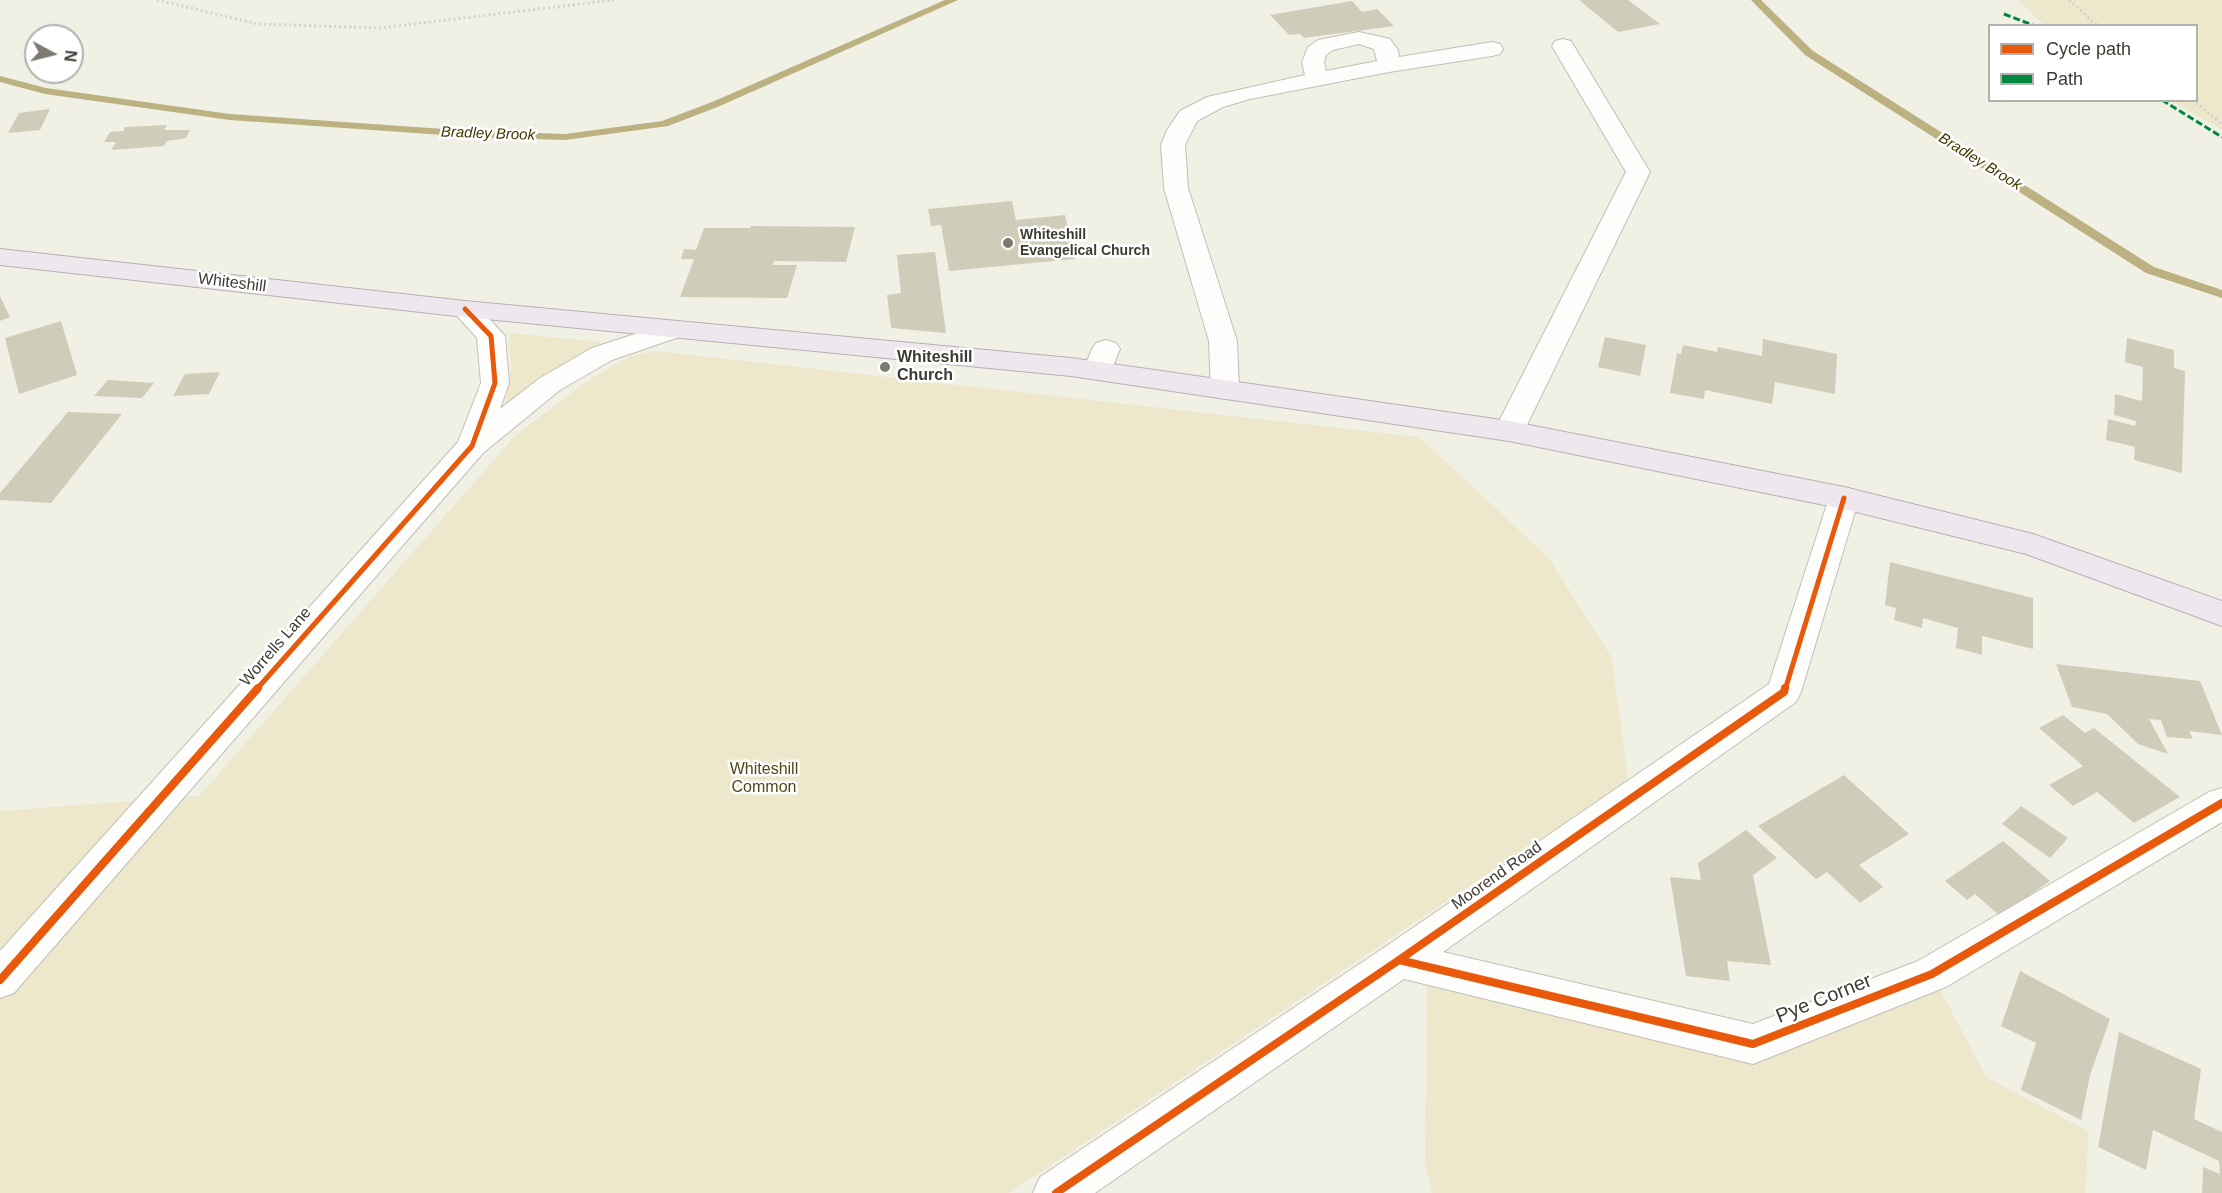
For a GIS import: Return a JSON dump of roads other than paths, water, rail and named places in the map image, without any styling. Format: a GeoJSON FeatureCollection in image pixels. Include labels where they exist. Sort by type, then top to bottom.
{"type":"FeatureCollection","features":[{"type":"Feature","properties":{"kind":"main road","name":"Whiteshill"},"geometry":{"type":"LineString","coordinates":[[0,257],[465,309],[675,329],[1101,360],[1225,390],[1509,431],[1844,498],[2033,545],[2222,614]]}},
{"type":"Feature","properties":{"kind":"street"},"geometry":{"type":"LineString","coordinates":[[1317,78],[1313,62],[1316,51],[1326,45],[1359,38],[1382,44],[1387,50],[1389,65]]}},
{"type":"Feature","properties":{"kind":"street"},"geometry":{"type":"LineString","coordinates":[[1509,431],[1638,172],[1563,46]]}},
{"type":"Feature","properties":{"kind":"street"},"geometry":{"type":"LineString","coordinates":[[1225,390],[1223,341],[1176,188],[1173,145],[1188,116],[1199,109],[1247,93],[1389,65],[1492,49]]}},
{"type":"Feature","properties":{"kind":"street","name":"Worrells Lane"},"geometry":{"type":"LineString","coordinates":[[0,980],[472,446],[495,383],[491,336],[465,309]]}},
{"type":"Feature","properties":{"kind":"street"},"geometry":{"type":"LineString","coordinates":[[472,446],[550,384],[602,354],[675,329]]}},
{"type":"Feature","properties":{"kind":"street","name":"Moorend Road"},"geometry":{"type":"LineString","coordinates":[[1056,1193],[1399,960],[1784,692],[1844,498]]}},
{"type":"Feature","properties":{"kind":"street","name":"Pye Corner"},"geometry":{"type":"LineString","coordinates":[[1399,960],[1754,1044],[1932,974],[2222,802]]}},
{"type":"Feature","properties":{"kind":"waterway","name":"Bradley Brook"},"geometry":{"type":"LineString","coordinates":[[0,79],[45,91],[230,117],[472,134],[565,137],[664,124],[716,104],[953,0]]}},
{"type":"Feature","properties":{"kind":"waterway","name":"Bradley Brook"},"geometry":{"type":"LineString","coordinates":[[1756,0],[1809,53],[2150,270],[2222,294]]}},
{"type":"Feature","properties":{"kind":"place","name":"Whiteshill Evangelical Church"},"geometry":{"type":"Point","coordinates":[1008,243]}},
{"type":"Feature","properties":{"kind":"place","name":"Whiteshill Church"},"geometry":{"type":"Point","coordinates":[885,367]}},
{"type":"Feature","properties":{"kind":"park label","name":"Whiteshill Common"},"geometry":{"type":"Point","coordinates":[764,779]}}]}
